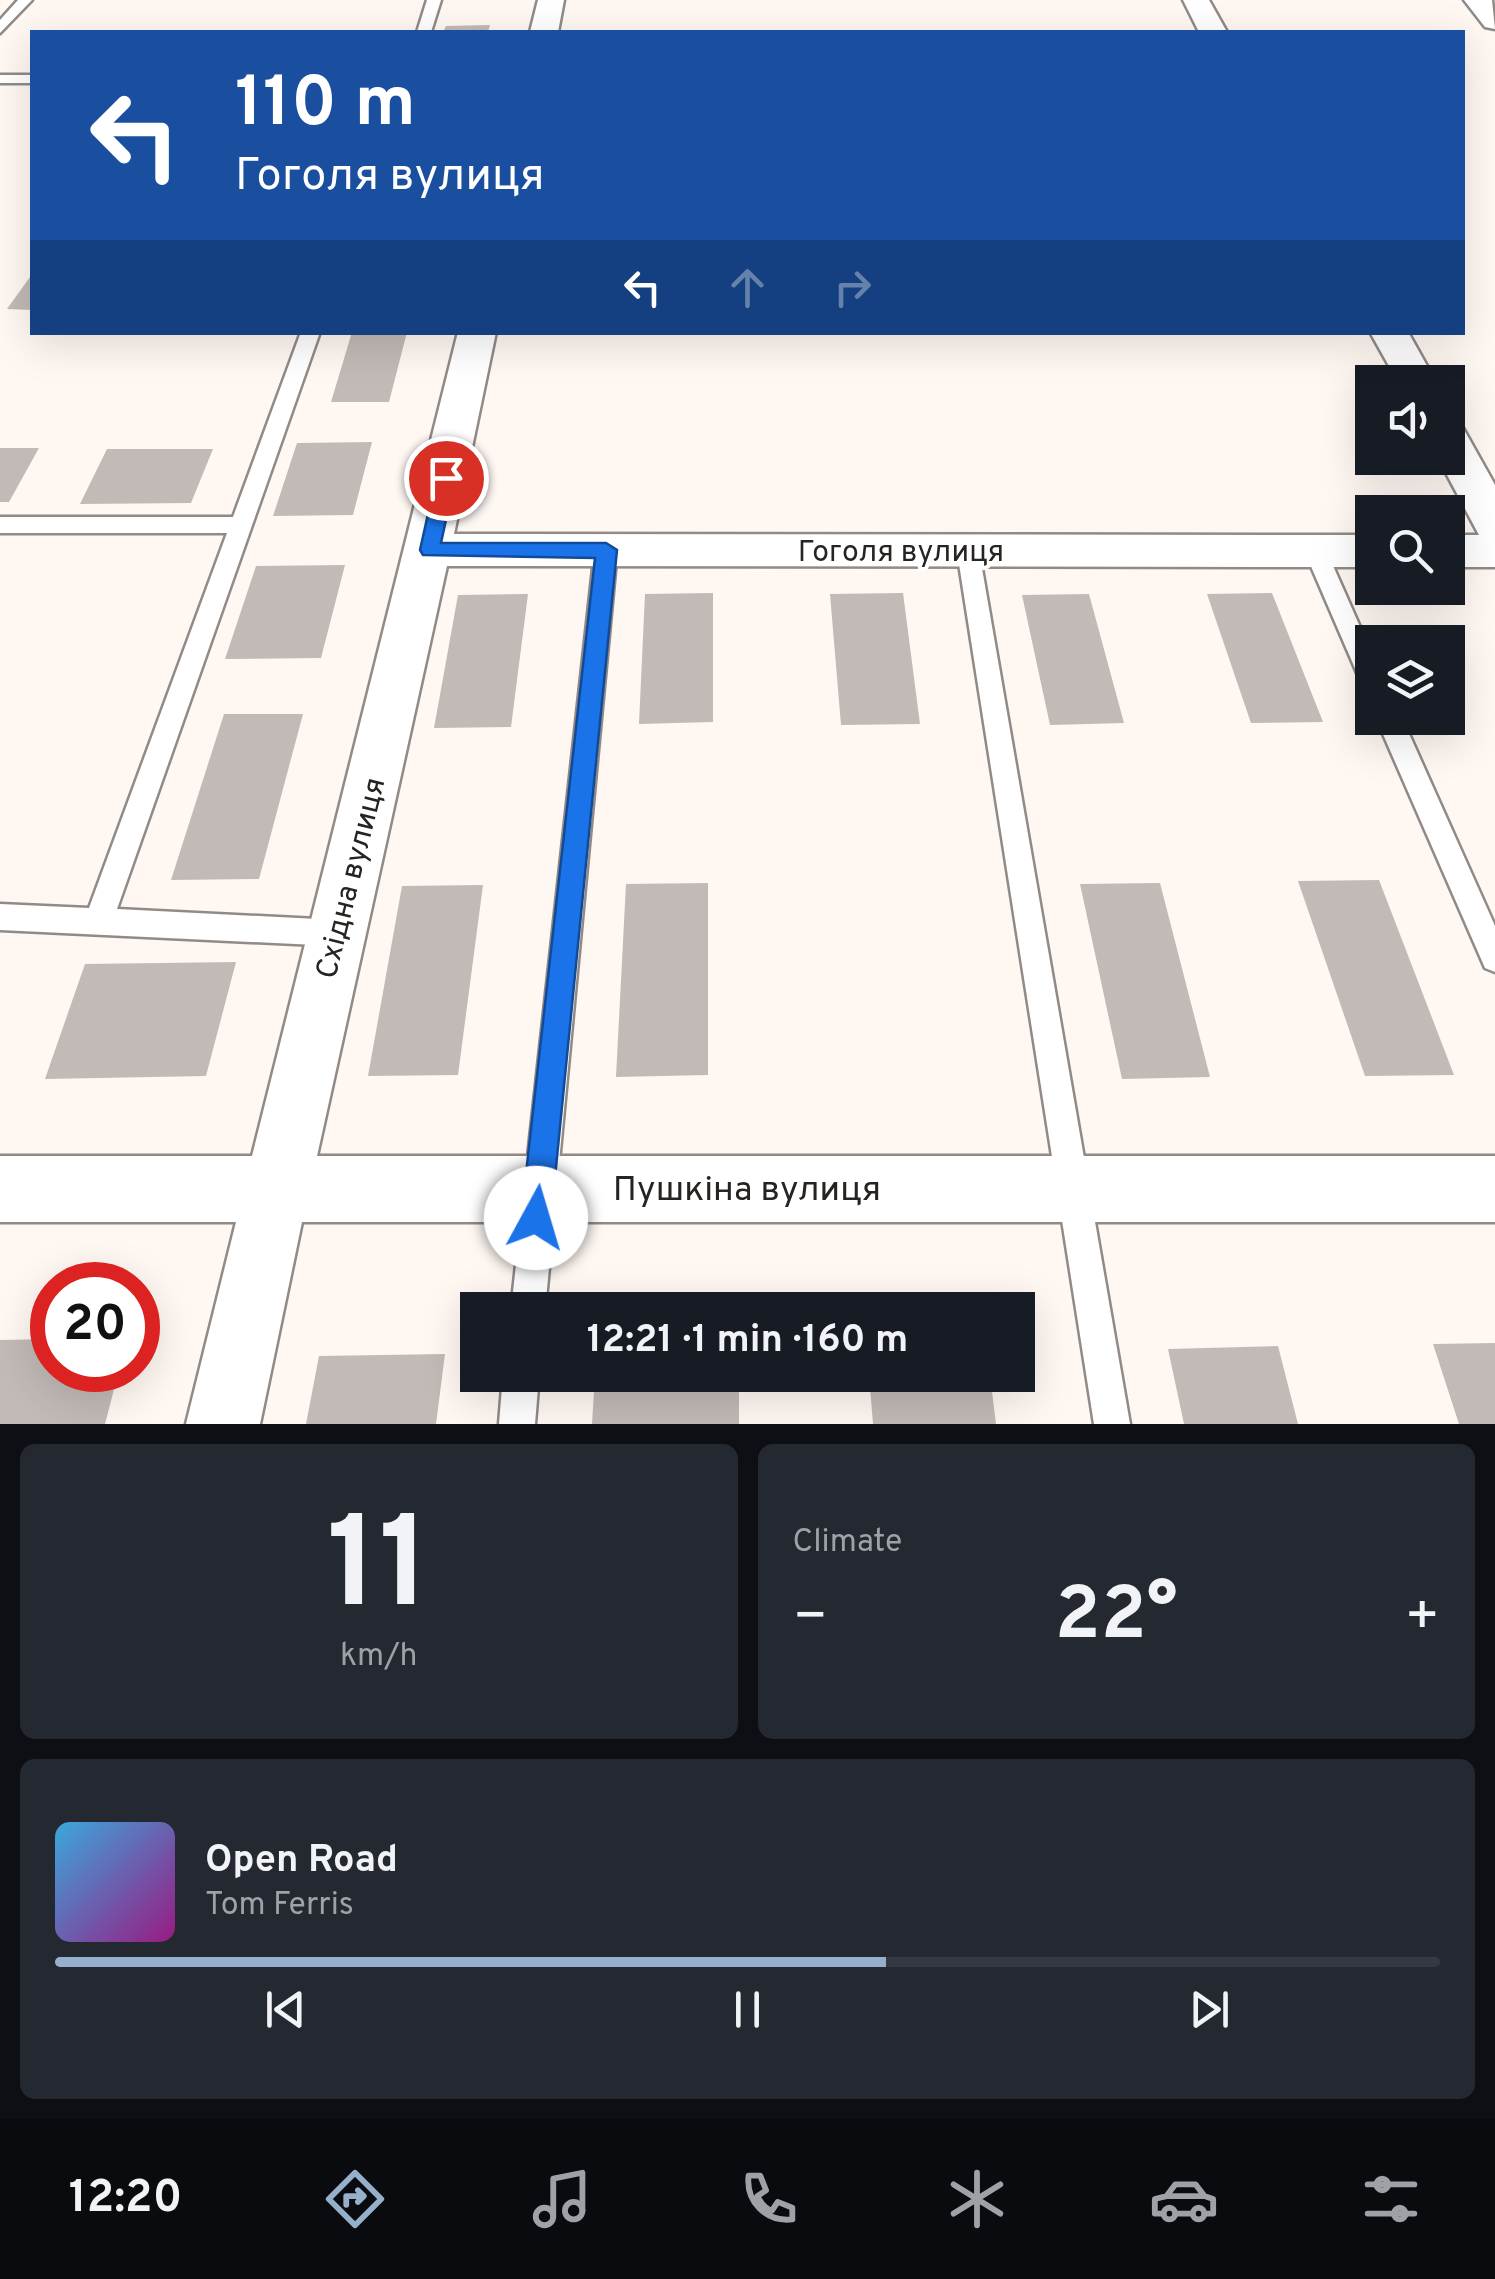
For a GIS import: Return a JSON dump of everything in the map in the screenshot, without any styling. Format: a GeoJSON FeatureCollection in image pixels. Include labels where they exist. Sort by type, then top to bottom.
{"type":"FeatureCollection","features":[{"type":"Feature","properties":{"kind":"street"},"geometry":{"type":"LineString","coordinates":[[544,30],[551,0]]}},
{"type":"Feature","properties":{"kind":"street"},"geometry":{"type":"LineString","coordinates":[[1196,0],[1212,30]]}},
{"type":"Feature","properties":{"kind":"street"},"geometry":{"type":"LineString","coordinates":[[1477,0],[1495,21]]}},
{"type":"Feature","properties":{"kind":"street","name":"Східна вулиця"},"geometry":{"type":"LineString","coordinates":[[223,1424],[276,1187],[430,550],[476,335]]}},
{"type":"Feature","properties":{"kind":"street"},"geometry":{"type":"LineString","coordinates":[[1391,335],[1407,365]]}},
{"type":"Feature","properties":{"kind":"street"},"geometry":{"type":"LineString","coordinates":[[1465,469],[1495,524]]}},
{"type":"Feature","properties":{"kind":"street","name":"Гоголя вулиця"},"geometry":{"type":"LineString","coordinates":[[430,550],[1355,550]]}},
{"type":"Feature","properties":{"kind":"street"},"geometry":{"type":"LineString","coordinates":[[1465,550],[1495,551]]}},
{"type":"Feature","properties":{"kind":"street","name":"Пушкіна вулиця"},"geometry":{"type":"LineString","coordinates":[[0,1189],[1495,1189]]}},
{"type":"Feature","properties":{"kind":"lane"},"geometry":{"type":"LineString","coordinates":[[0,29],[25,0]]}},
{"type":"Feature","properties":{"kind":"lane"},"geometry":{"type":"LineString","coordinates":[[425,30],[434,0]]}},
{"type":"Feature","properties":{"kind":"lane"},"geometry":{"type":"LineString","coordinates":[[0,79],[30,79]]}},
{"type":"Feature","properties":{"kind":"lane"},"geometry":{"type":"LineString","coordinates":[[98,922],[310,335]]}},
{"type":"Feature","properties":{"kind":"lane"},"geometry":{"type":"LineString","coordinates":[[0,525],[242,525]]}},
{"type":"Feature","properties":{"kind":"lane"},"geometry":{"type":"LineString","coordinates":[[530,1292],[606,550]]}},
{"type":"Feature","properties":{"kind":"lane"},"geometry":{"type":"LineString","coordinates":[[1316,550],[1355,641]]}},
{"type":"Feature","properties":{"kind":"lane"},"geometry":{"type":"LineString","coordinates":[[968,551],[1112,1424]]}},
{"type":"Feature","properties":{"kind":"lane"},"geometry":{"type":"LineString","coordinates":[[1397,735],[1495,958]]}},
{"type":"Feature","properties":{"kind":"lane"},"geometry":{"type":"LineString","coordinates":[[0,918],[337,933]]}},
{"type":"Feature","properties":{"kind":"lane"},"geometry":{"type":"LineString","coordinates":[[517,1424],[520,1392]]}},
{"type":"Feature","properties":{"kind":"building"},"geometry":{"type":"Polygon","coordinates":[[[490,25],[489,30],[444,30],[446,26],[490,25]]]}},
{"type":"Feature","properties":{"kind":"building"},"geometry":{"type":"Polygon","coordinates":[[[30,277],[30,310],[7,309],[30,277]]]}},
{"type":"Feature","properties":{"kind":"building"},"geometry":{"type":"Polygon","coordinates":[[[351,335],[406,335],[389,402],[331,402],[351,335]]]}},
{"type":"Feature","properties":{"kind":"building"},"geometry":{"type":"Polygon","coordinates":[[[372,442],[353,515],[273,516],[297,443],[372,442]]]}},
{"type":"Feature","properties":{"kind":"building"},"geometry":{"type":"Polygon","coordinates":[[[0,448],[39,448],[9,502],[0,502],[0,448]]]}},
{"type":"Feature","properties":{"kind":"building"},"geometry":{"type":"Polygon","coordinates":[[[107,449],[213,449],[191,503],[80,504],[107,449]]]}},
{"type":"Feature","properties":{"kind":"building"},"geometry":{"type":"Polygon","coordinates":[[[345,565],[321,658],[225,659],[256,566],[345,565]]]}},
{"type":"Feature","properties":{"kind":"building"},"geometry":{"type":"Polygon","coordinates":[[[713,593],[713,722],[639,724],[645,594],[713,593]]]}},
{"type":"Feature","properties":{"kind":"building"},"geometry":{"type":"Polygon","coordinates":[[[903,593],[920,724],[841,725],[830,594],[903,593]]]}},
{"type":"Feature","properties":{"kind":"building"},"geometry":{"type":"Polygon","coordinates":[[[1272,593],[1323,722],[1251,723],[1207,594],[1272,593]]]}},
{"type":"Feature","properties":{"kind":"building"},"geometry":{"type":"Polygon","coordinates":[[[528,594],[511,727],[434,728],[458,595],[528,594]]]}},
{"type":"Feature","properties":{"kind":"building"},"geometry":{"type":"Polygon","coordinates":[[[1089,594],[1124,723],[1050,725],[1022,595],[1089,594]]]}},
{"type":"Feature","properties":{"kind":"building"},"geometry":{"type":"Polygon","coordinates":[[[224,714],[303,714],[259,879],[171,880],[224,714]]]}},
{"type":"Feature","properties":{"kind":"building"},"geometry":{"type":"Polygon","coordinates":[[[1379,880],[1454,1075],[1365,1076],[1298,881],[1379,880]]]}},
{"type":"Feature","properties":{"kind":"building"},"geometry":{"type":"Polygon","coordinates":[[[708,883],[708,1075],[616,1077],[626,884],[708,883]]]}},
{"type":"Feature","properties":{"kind":"building"},"geometry":{"type":"Polygon","coordinates":[[[1160,883],[1210,1077],[1122,1079],[1080,884],[1160,883]]]}},
{"type":"Feature","properties":{"kind":"building"},"geometry":{"type":"Polygon","coordinates":[[[483,885],[458,1075],[368,1076],[402,886],[483,885]]]}},
{"type":"Feature","properties":{"kind":"building"},"geometry":{"type":"Polygon","coordinates":[[[236,962],[206,1076],[45,1079],[85,964],[236,962]]]}},
{"type":"Feature","properties":{"kind":"building"},"geometry":{"type":"Polygon","coordinates":[[[30,1339],[30,1392],[113,1392],[105,1424],[0,1424],[0,1340],[30,1339]]]}},
{"type":"Feature","properties":{"kind":"building"},"geometry":{"type":"Polygon","coordinates":[[[1495,1343],[1495,1424],[1459,1424],[1433,1344],[1495,1343]]]}},
{"type":"Feature","properties":{"kind":"building"},"geometry":{"type":"Polygon","coordinates":[[[1278,1346],[1298,1424],[1184,1424],[1168,1349],[1278,1346]]]}},
{"type":"Feature","properties":{"kind":"building"},"geometry":{"type":"Polygon","coordinates":[[[445,1354],[436,1424],[306,1424],[319,1356],[445,1354]]]}},
{"type":"Feature","properties":{"kind":"building"},"geometry":{"type":"Polygon","coordinates":[[[594,1392],[739,1392],[739,1424],[592,1424],[594,1392]]]}},
{"type":"Feature","properties":{"kind":"building"},"geometry":{"type":"Polygon","coordinates":[[[870,1392],[992,1392],[996,1424],[873,1424],[870,1392]]]}},
{"type":"Feature","properties":{"kind":"route"},"geometry":{"type":"LineString","coordinates":[[446,478],[430,550],[606,550],[536,1218]]}}]}
